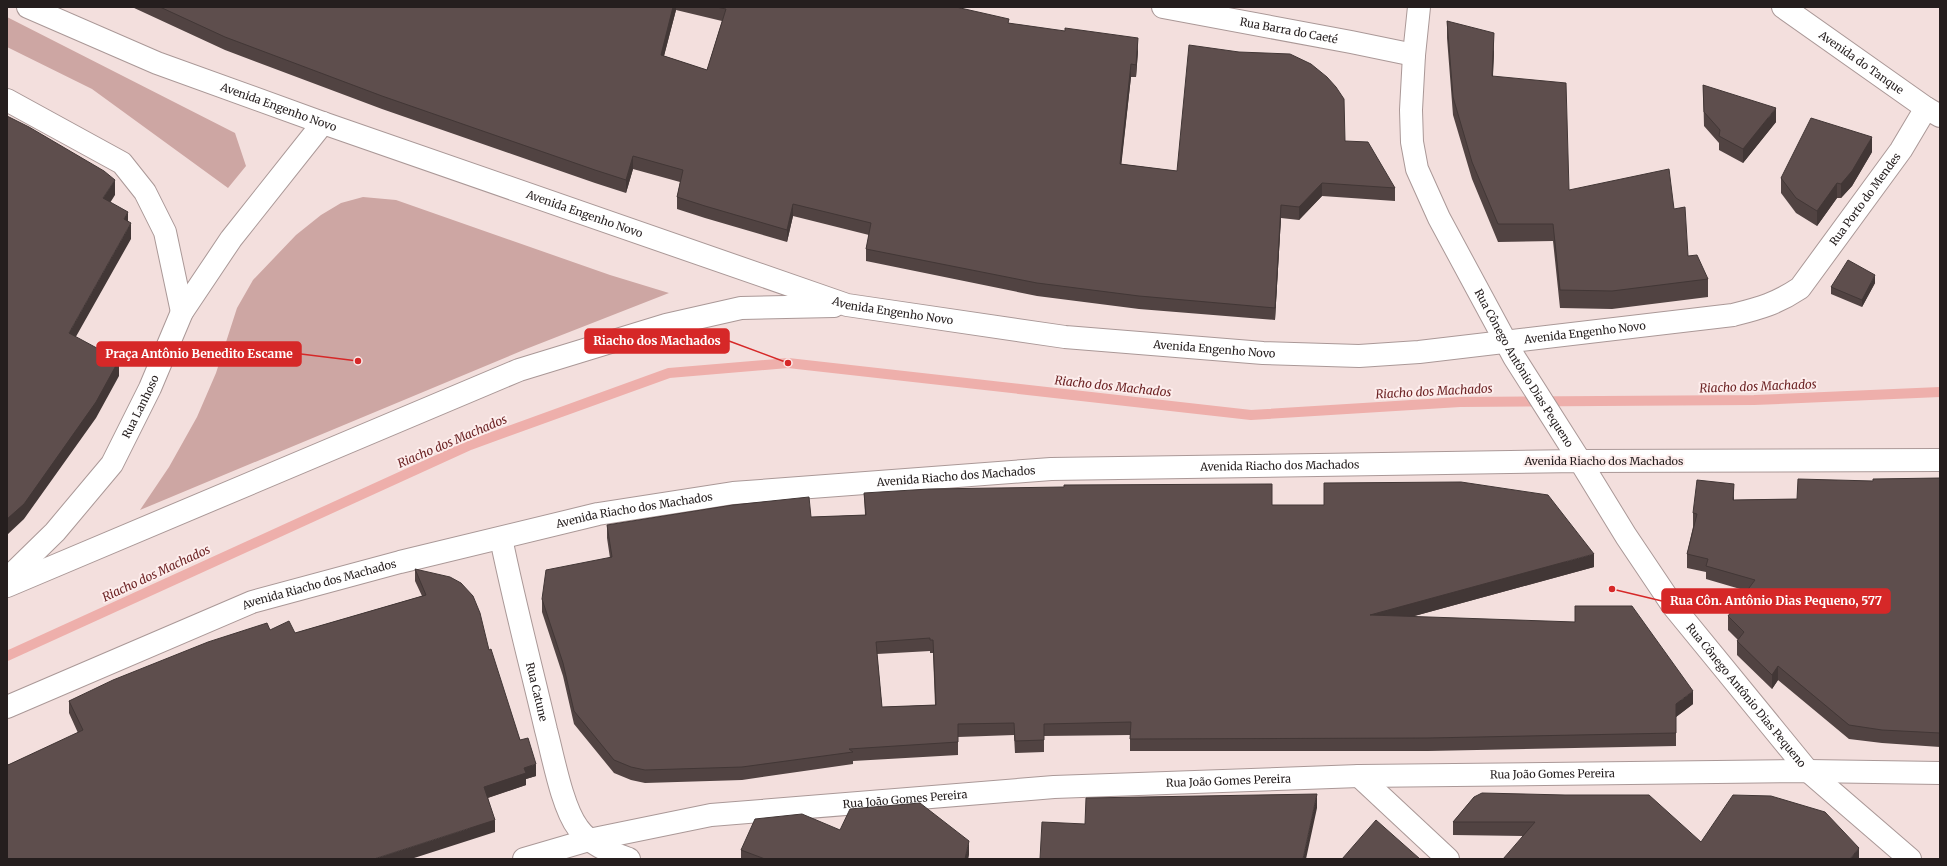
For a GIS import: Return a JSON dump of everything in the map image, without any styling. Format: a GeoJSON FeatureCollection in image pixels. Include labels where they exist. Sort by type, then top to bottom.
{"type":"FeatureCollection","features":[{"type":"Feature","properties":{"kind":"street","name":"Avenida Engenho Novo"},"geometry":{"type":"LineString","coordinates":[[28,7],[157,63],[323,123],[847,305],[1064,337],[1263,353],[1359,356],[1509,349],[1734,315],[1781,300],[1800,288]]}},
{"type":"Feature","properties":{"kind":"street","name":"Rua Barra do Caeté"},"geometry":{"type":"LineString","coordinates":[[1163,7],[1414,55]]}},
{"type":"Feature","properties":{"kind":"street","name":"Rua Cônego Antônio Dias Pequeno"},"geometry":{"type":"LineString","coordinates":[[1419,7],[1410,110],[1412,142],[1417,170],[1439,218],[1509,349],[1555,418],[1626,536],[1674,606],[1808,771],[1910,859]]}},
{"type":"Feature","properties":{"kind":"street","name":"Avenida do Tanque"},"geometry":{"type":"LineString","coordinates":[[1783,7],[1933,112]]}},
{"type":"Feature","properties":{"kind":"street"},"geometry":{"type":"LineString","coordinates":[[7,100],[122,163],[145,192],[165,232],[182,312]]}},
{"type":"Feature","properties":{"kind":"street","name":"Rua Porto do Mendes"},"geometry":{"type":"LineString","coordinates":[[1800,288],[1901,150],[1933,112]]}},
{"type":"Feature","properties":{"kind":"street","name":"Rua Lanhoso"},"geometry":{"type":"LineString","coordinates":[[7,579],[55,532],[112,464],[150,388],[182,312],[231,239],[323,123]]}},
{"type":"Feature","properties":{"kind":"street"},"geometry":{"type":"LineString","coordinates":[[7,586],[519,370],[666,325],[741,308],[847,305]]}},
{"type":"Feature","properties":{"kind":"street","name":"Avenida Riacho dos Machados"},"geometry":{"type":"LineString","coordinates":[[7,707],[252,602],[400,562],[598,514],[732,493],[1051,469],[1580,461],[1940,460]]}},
{"type":"Feature","properties":{"kind":"street","name":"Rua Catune"},"geometry":{"type":"LineString","coordinates":[[501,538],[552,754],[564,797],[577,827],[589,840]]}},
{"type":"Feature","properties":{"kind":"street","name":"Rua João Gomes Pereira"},"geometry":{"type":"LineString","coordinates":[[524,859],[589,840],[719,814],[1054,787],[1359,776],[1808,771],[1940,773]]}},
{"type":"Feature","properties":{"kind":"street"},"geometry":{"type":"LineString","coordinates":[[1359,776],[1448,859]]}},
{"type":"Feature","properties":{"kind":"street"},"geometry":{"type":"LineString","coordinates":[[589,840],[629,859]]}},
{"type":"Feature","properties":{"kind":"shaded area"},"geometry":{"type":"Polygon","coordinates":[[[7,17],[235,133],[246,166],[228,188],[92,89],[7,47],[7,17]]]}},
{"type":"Feature","properties":{"kind":"shaded area"},"geometry":{"type":"Polygon","coordinates":[[[363,197],[396,200],[610,275],[669,293],[526,349],[140,510],[169,467],[197,417],[216,373],[237,308],[253,280],[296,235],[321,215],[341,203],[363,197]]]}},
{"type":"Feature","properties":{"kind":"building"},"geometry":{"type":"Polygon","coordinates":[[[160,7],[673,7],[661,55],[707,70],[726,9],[716,7],[956,7],[1009,19],[1008,23],[1065,31],[1065,28],[1138,38],[1136,65],[1131,64],[1120,164],[1177,171],[1189,45],[1239,52],[1290,54],[1311,64],[1327,77],[1336,87],[1344,99],[1345,141],[1368,142],[1395,188],[1322,183],[1299,207],[1281,205],[1275,308],[1139,296],[1037,283],[866,249],[871,223],[793,204],[787,230],[705,206],[677,197],[683,170],[633,156],[626,180],[382,96],[225,37],[160,7]]]}},
{"type":"Feature","properties":{"kind":"building"},"geometry":{"type":"Polygon","coordinates":[[[1447,21],[1494,33],[1492,76],[1566,83],[1569,190],[1669,169],[1674,209],[1685,207],[1688,256],[1697,255],[1708,279],[1612,291],[1560,290],[1553,224],[1498,224],[1472,162],[1453,97],[1447,21]]]}},
{"type":"Feature","properties":{"kind":"building"},"geometry":{"type":"Polygon","coordinates":[[[1703,85],[1776,108],[1743,149],[1719,136],[1720,130],[1704,112],[1703,85]]]}},
{"type":"Feature","properties":{"kind":"building"},"geometry":{"type":"Polygon","coordinates":[[[7,116],[29,127],[104,171],[115,180],[103,198],[128,212],[124,219],[131,223],[69,333],[119,360],[96,402],[24,504],[7,519],[7,116]]]}},
{"type":"Feature","properties":{"kind":"building"},"geometry":{"type":"Polygon","coordinates":[[[1811,118],[1872,137],[1852,171],[1841,184],[1837,183],[1817,211],[1796,198],[1781,178],[1811,118]]]}},
{"type":"Feature","properties":{"kind":"building"},"geometry":{"type":"Polygon","coordinates":[[[1848,260],[1875,275],[1862,300],[1831,287],[1848,260]]]}},
{"type":"Feature","properties":{"kind":"building"},"geometry":{"type":"Polygon","coordinates":[[[1940,478],[1940,733],[1882,730],[1849,725],[1778,666],[1772,675],[1737,641],[1744,632],[1728,616],[1755,580],[1706,566],[1708,559],[1687,554],[1697,514],[1693,513],[1697,480],[1734,484],[1733,500],[1797,499],[1798,479],[1873,481],[1873,479],[1940,478]]]}},
{"type":"Feature","properties":{"kind":"building"},"geometry":{"type":"Polygon","coordinates":[[[1461,482],[1548,495],[1594,554],[1370,615],[1575,622],[1575,606],[1632,606],[1693,691],[1676,704],[1676,733],[1428,738],[1130,739],[1131,722],[1044,724],[1044,740],[1015,741],[1014,723],[958,724],[958,742],[849,749],[853,752],[742,767],[645,770],[631,767],[614,760],[574,711],[563,663],[542,599],[546,570],[612,557],[607,525],[733,505],[809,497],[811,517],[866,515],[864,493],[929,489],[1064,487],[1064,485],[1272,484],[1272,505],[1324,505],[1324,483],[1461,482]],[[930,638],[876,642],[882,707],[936,705],[933,640],[930,640],[930,638]]]}},
{"type":"Feature","properties":{"kind":"building"},"geometry":{"type":"Polygon","coordinates":[[[415,569],[450,577],[461,583],[473,596],[480,613],[489,650],[491,649],[520,740],[528,738],[536,764],[524,768],[526,773],[484,787],[495,820],[374,859],[7,859],[7,762],[8,765],[83,730],[69,701],[113,680],[208,642],[267,623],[270,630],[289,621],[295,633],[426,595],[415,569]]]}},
{"type":"Feature","properties":{"kind":"building"},"geometry":{"type":"Polygon","coordinates":[[[1482,793],[1649,795],[1701,842],[1733,795],[1771,796],[1825,812],[1859,848],[1850,859],[1503,859],[1535,822],[1453,822],[1474,797],[1482,793]]]}},
{"type":"Feature","properties":{"kind":"building"},"geometry":{"type":"Polygon","coordinates":[[[1317,794],[1303,859],[1040,859],[1042,822],[1085,824],[1086,798],[1317,794]]]}},
{"type":"Feature","properties":{"kind":"building"},"geometry":{"type":"Polygon","coordinates":[[[920,803],[969,841],[965,859],[765,859],[741,850],[755,819],[802,814],[840,830],[850,809],[920,803]]]}},
{"type":"Feature","properties":{"kind":"building"},"geometry":{"type":"Polygon","coordinates":[[[1376,820],[1420,859],[1342,859],[1376,820]]]}},
{"type":"Feature","properties":{"kind":"waterway","name":"Riacho dos Machados"},"geometry":{"type":"LineString","coordinates":[[7,656],[470,445],[669,373],[788,363],[1251,415],[1460,402],[1754,400],[1940,392]]}},
{"type":"Feature","properties":{"kind":"place","name":"Praça Antônio Benedito Escame"},"geometry":{"type":"Point","coordinates":[358,361]}},
{"type":"Feature","properties":{"kind":"place","name":"Riacho dos Machados"},"geometry":{"type":"Point","coordinates":[788,363]}},
{"type":"Feature","properties":{"kind":"place","name":"Rua Côn. Antônio Dias Pequeno, 577"},"geometry":{"type":"Point","coordinates":[1612,589]}}]}
